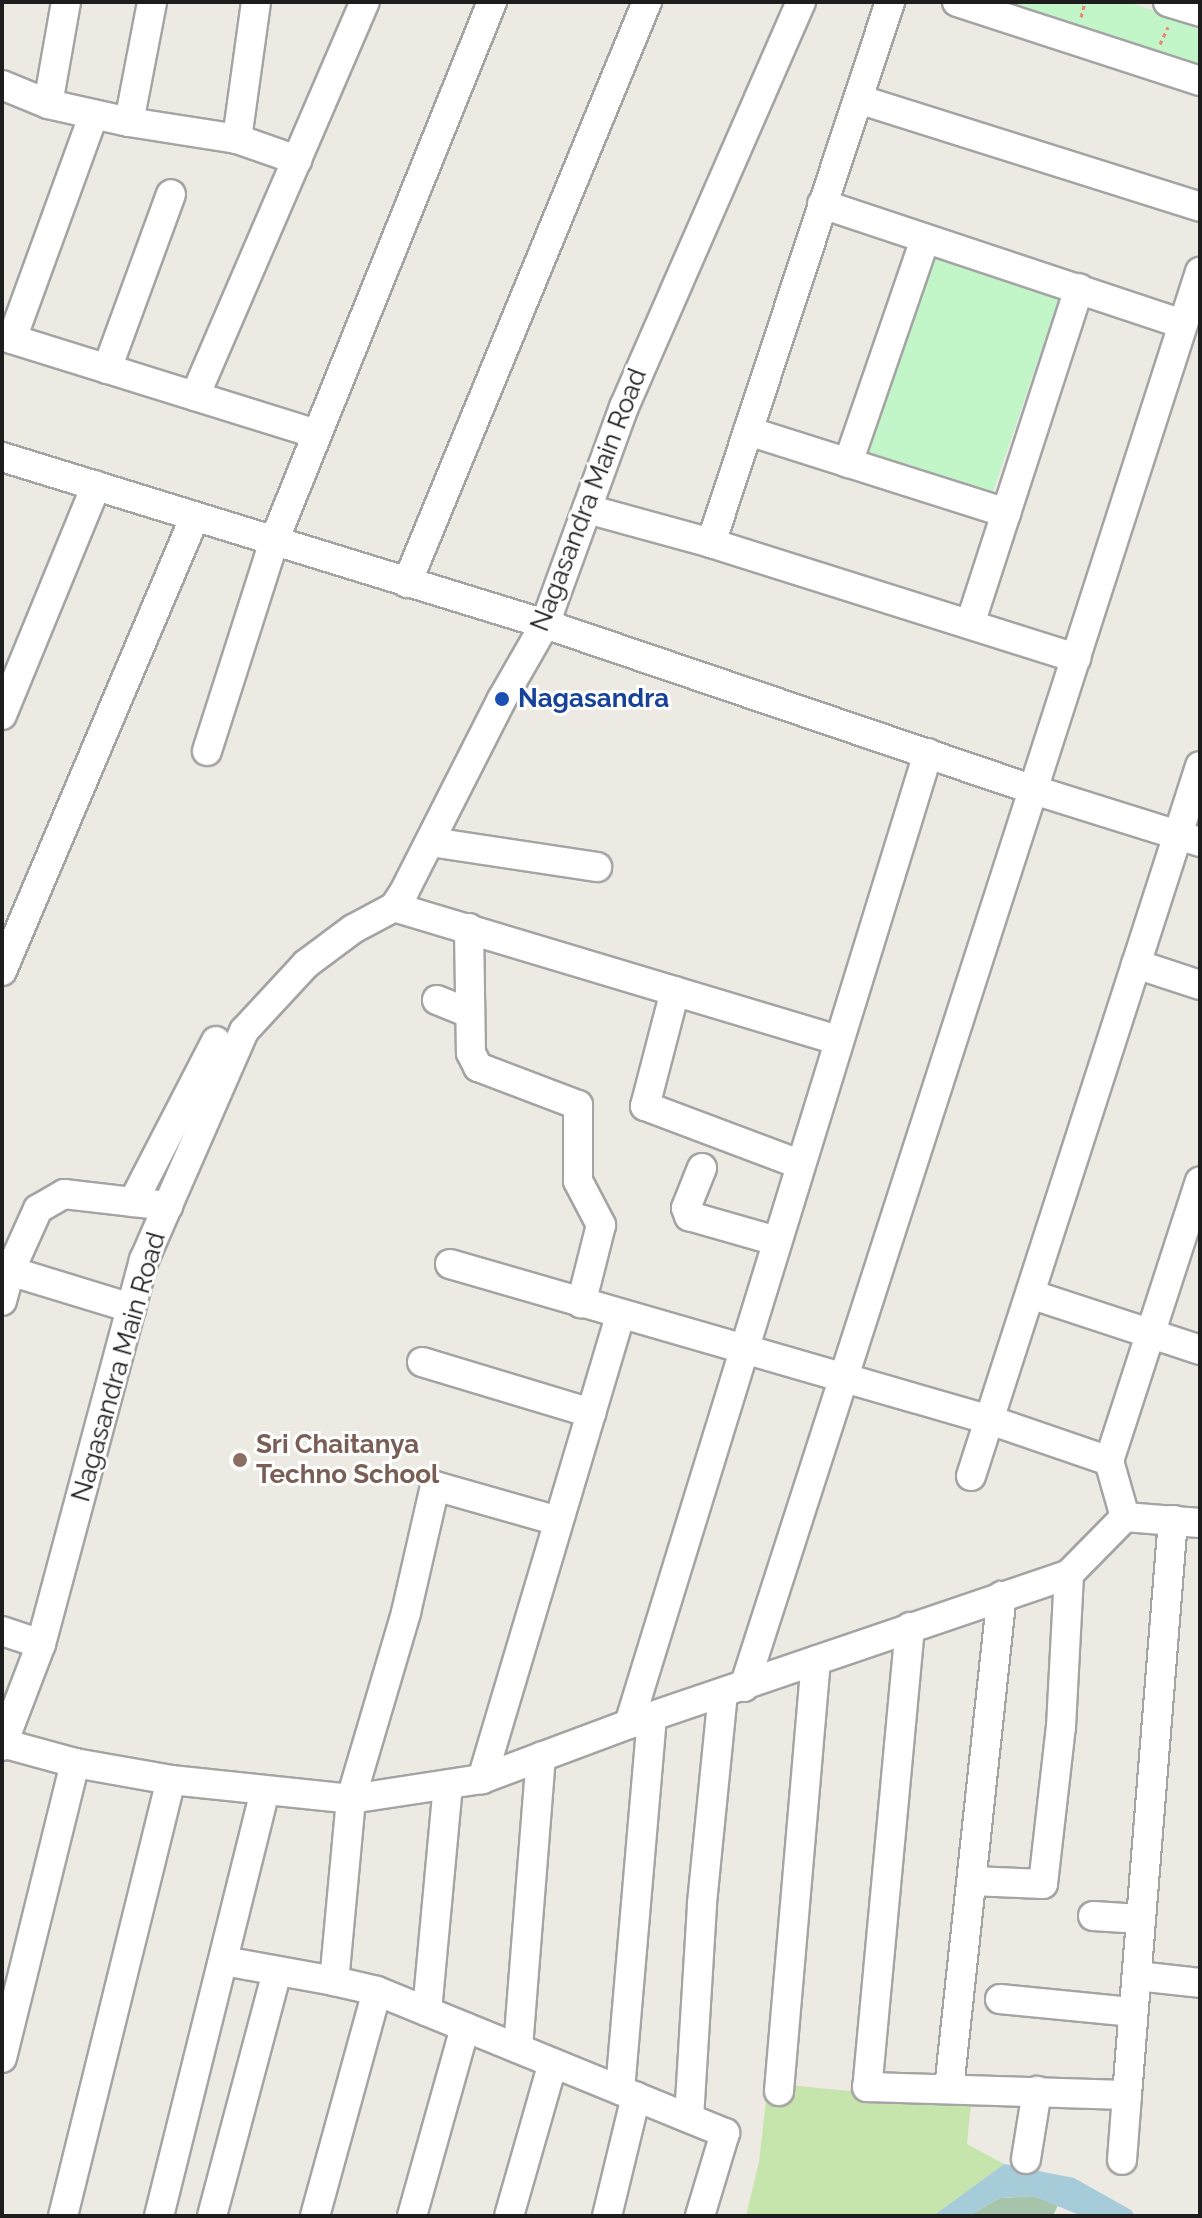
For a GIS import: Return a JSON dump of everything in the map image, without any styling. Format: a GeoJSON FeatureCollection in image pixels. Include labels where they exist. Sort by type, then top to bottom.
{"type":"FeatureCollection","features":[{"type":"Feature","properties":{"kind":"street"},"geometry":{"type":"LineString","coordinates":[[48,104],[66,2]]}},
{"type":"Feature","properties":{"kind":"street"},"geometry":{"type":"LineString","coordinates":[[129,122],[152,2]]}},
{"type":"Feature","properties":{"kind":"street"},"geometry":{"type":"LineString","coordinates":[[237,139],[256,2]]}},
{"type":"Feature","properties":{"kind":"street"},"geometry":{"type":"LineString","coordinates":[[195,396],[365,2]]}},
{"type":"Feature","properties":{"kind":"street"},"geometry":{"type":"LineString","coordinates":[[207,751],[274,541],[492,2]]}},
{"type":"Feature","properties":{"kind":"street"},"geometry":{"type":"LineString","coordinates":[[407,583],[647,2]]}},
{"type":"Feature","properties":{"kind":"street","name":"Nagasandra Main Road"},"geometry":{"type":"LineString","coordinates":[[3,1744],[41,1644],[144,1260],[244,1031],[306,964],[353,929],[394,907],[431,842],[502,699],[545,624],[624,407],[801,2]]}},
{"type":"Feature","properties":{"kind":"street"},"geometry":{"type":"LineString","coordinates":[[711,543],[890,2]]}},
{"type":"Feature","properties":{"kind":"street"},"geometry":{"type":"LineString","coordinates":[[957,2],[1200,81]]}},
{"type":"Feature","properties":{"kind":"street"},"geometry":{"type":"LineString","coordinates":[[1168,2],[1190,20]]}},
{"type":"Feature","properties":{"kind":"street"},"geometry":{"type":"LineString","coordinates":[[2,85],[48,104],[129,122],[237,139],[297,160]]}},
{"type":"Feature","properties":{"kind":"street"},"geometry":{"type":"LineString","coordinates":[[858,99],[1200,207]]}},
{"type":"Feature","properties":{"kind":"street"},"geometry":{"type":"LineString","coordinates":[[94,114],[7,337],[316,434]]}},
{"type":"Feature","properties":{"kind":"street"},"geometry":{"type":"LineString","coordinates":[[107,369],[171,194]]}},
{"type":"Feature","properties":{"kind":"street"},"geometry":{"type":"LineString","coordinates":[[822,204],[1183,324]]}},
{"type":"Feature","properties":{"kind":"street"},"geometry":{"type":"LineString","coordinates":[[848,463],[925,239]]}},
{"type":"Feature","properties":{"kind":"street"},"geometry":{"type":"LineString","coordinates":[[689,2118],[702,1903],[734,1691],[844,1379],[1200,272]]}},
{"type":"Feature","properties":{"kind":"street"},"geometry":{"type":"LineString","coordinates":[[970,624],[1079,288]]}},
{"type":"Feature","properties":{"kind":"street"},"geometry":{"type":"LineString","coordinates":[[748,431],[1006,513]]}},
{"type":"Feature","properties":{"kind":"street"},"geometry":{"type":"LineString","coordinates":[[2,457],[545,624],[1034,790],[1189,838]]}},
{"type":"Feature","properties":{"kind":"street"},"geometry":{"type":"LineString","coordinates":[[2,715],[96,486]]}},
{"type":"Feature","properties":{"kind":"street"},"geometry":{"type":"LineString","coordinates":[[587,509],[711,543],[1076,658]]}},
{"type":"Feature","properties":{"kind":"street"},"geometry":{"type":"LineString","coordinates":[[2,971],[195,516]]}},
{"type":"Feature","properties":{"kind":"street"},"geometry":{"type":"LineString","coordinates":[[607,2216],[628,2093],[640,1721],[799,1164],[928,753]]}},
{"type":"Feature","properties":{"kind":"street"},"geometry":{"type":"LineString","coordinates":[[971,1476],[1136,964],[1189,838],[1200,766]]}},
{"type":"Feature","properties":{"kind":"street"},"geometry":{"type":"LineString","coordinates":[[431,842],[597,867]]}},
{"type":"Feature","properties":{"kind":"street"},"geometry":{"type":"LineString","coordinates":[[394,907],[836,1040]]}},
{"type":"Feature","properties":{"kind":"street"},"geometry":{"type":"LineString","coordinates":[[469,928],[471,1053],[478,1067],[578,1105],[578,1181],[601,1225],[581,1304]]}},
{"type":"Feature","properties":{"kind":"street"},"geometry":{"type":"LineString","coordinates":[[1136,964],[1200,985]]}},
{"type":"Feature","properties":{"kind":"street"},"geometry":{"type":"LineString","coordinates":[[675,991],[645,1106],[799,1164]]}},
{"type":"Feature","properties":{"kind":"street"},"geometry":{"type":"LineString","coordinates":[[437,1000],[470,1013]]}},
{"type":"Feature","properties":{"kind":"street"},"geometry":{"type":"LineString","coordinates":[[133,1202],[216,1041]]}},
{"type":"Feature","properties":{"kind":"street"},"geometry":{"type":"LineString","coordinates":[[167,1135],[195,1144]]}},
{"type":"Feature","properties":{"kind":"street"},"geometry":{"type":"LineString","coordinates":[[702,1168],[686,1208],[689,1216],[777,1241]]}},
{"type":"Feature","properties":{"kind":"street"},"geometry":{"type":"LineString","coordinates":[[1125,1517],[1109,1461],[1151,1334],[1192,1234],[1200,1181]]}},
{"type":"Feature","properties":{"kind":"street"},"geometry":{"type":"LineString","coordinates":[[2,1301],[10,1271],[38,1209],[64,1194],[168,1206]]}},
{"type":"Feature","properties":{"kind":"street"},"geometry":{"type":"LineString","coordinates":[[450,1264],[990,1420],[1109,1461]]}},
{"type":"Feature","properties":{"kind":"street"},"geometry":{"type":"LineString","coordinates":[[10,1271],[131,1308]]}},
{"type":"Feature","properties":{"kind":"street"},"geometry":{"type":"LineString","coordinates":[[1030,1294],[1200,1350]]}},
{"type":"Feature","properties":{"kind":"street"},"geometry":{"type":"LineString","coordinates":[[482,1779],[620,1315]]}},
{"type":"Feature","properties":{"kind":"street"},"geometry":{"type":"LineString","coordinates":[[422,1362],[591,1413]]}},
{"type":"Feature","properties":{"kind":"street"},"geometry":{"type":"LineString","coordinates":[[334,1981],[351,1799],[406,1613],[435,1486],[558,1521]]}},
{"type":"Feature","properties":{"kind":"street"},"geometry":{"type":"LineString","coordinates":[[3,1744],[75,1763],[171,1780],[351,1799],[482,1779],[640,1721],[1069,1574],[1125,1517],[1187,1521],[1141,1919],[1122,2160]]}},
{"type":"Feature","properties":{"kind":"street"},"geometry":{"type":"LineString","coordinates":[[972,1881],[1043,1884],[1061,1727],[1069,1574]]}},
{"type":"Feature","properties":{"kind":"street"},"geometry":{"type":"LineString","coordinates":[[949,2089],[1002,1596]]}},
{"type":"Feature","properties":{"kind":"street"},"geometry":{"type":"LineString","coordinates":[[910,1627],[867,2087],[1127,2095]]}},
{"type":"Feature","properties":{"kind":"street"},"geometry":{"type":"LineString","coordinates":[[2,1631],[41,1644]]}},
{"type":"Feature","properties":{"kind":"street"},"geometry":{"type":"LineString","coordinates":[[779,2091],[816,1661]]}},
{"type":"Feature","properties":{"kind":"street"},"geometry":{"type":"LineString","coordinates":[[518,2048],[541,1757]]}},
{"type":"Feature","properties":{"kind":"street"},"geometry":{"type":"LineString","coordinates":[[2,2058],[75,1763]]}},
{"type":"Feature","properties":{"kind":"street"},"geometry":{"type":"LineString","coordinates":[[63,2216],[171,1780]]}},
{"type":"Feature","properties":{"kind":"street"},"geometry":{"type":"LineString","coordinates":[[427,2011],[448,1785]]}},
{"type":"Feature","properties":{"kind":"street"},"geometry":{"type":"LineString","coordinates":[[159,2216],[265,1792]]}},
{"type":"Feature","properties":{"kind":"street"},"geometry":{"type":"LineString","coordinates":[[1093,1916],[1141,1919]]}},
{"type":"Feature","properties":{"kind":"street"},"geometry":{"type":"LineString","coordinates":[[224,1961],[377,1991],[725,2133],[700,2216]]}},
{"type":"Feature","properties":{"kind":"street"},"geometry":{"type":"LineString","coordinates":[[212,2216],[277,1971]]}},
{"type":"Feature","properties":{"kind":"street"},"geometry":{"type":"LineString","coordinates":[[1137,1976],[1200,1983]]}},
{"type":"Feature","properties":{"kind":"street"},"geometry":{"type":"LineString","coordinates":[[315,2216],[377,1991]]}},
{"type":"Feature","properties":{"kind":"street"},"geometry":{"type":"LineString","coordinates":[[1000,1999],[1133,2012]]}},
{"type":"Feature","properties":{"kind":"street"},"geometry":{"type":"LineString","coordinates":[[412,2216],[465,2027]]}},
{"type":"Feature","properties":{"kind":"street"},"geometry":{"type":"LineString","coordinates":[[509,2216],[553,2063]]}},
{"type":"Feature","properties":{"kind":"street"},"geometry":{"type":"LineString","coordinates":[[1026,2159],[1037,2091]]}},
{"type":"Feature","properties":{"kind":"path"},"geometry":{"type":"LineString","coordinates":[[1085,2],[1080,17],[1094,21]]}},
{"type":"Feature","properties":{"kind":"path"},"geometry":{"type":"LineString","coordinates":[[1148,40],[1162,44],[1168,25],[1190,20]]}},
{"type":"Feature","properties":{"kind":"green space"},"geometry":{"type":"Polygon","coordinates":[[[1004,2],[1128,2],[1200,26],[1200,66],[1004,2]]]}},
{"type":"Feature","properties":{"kind":"green space"},"geometry":{"type":"Polygon","coordinates":[[[929,250],[1060,295],[989,501],[858,456],[929,250]]]}},
{"type":"Feature","properties":{"kind":"green space"},"geometry":{"type":"Polygon","coordinates":[[[768,2083],[971,2103],[967,2144],[1004,2164],[933,2216],[746,2216],[759,2162],[768,2083]]]}},
{"type":"Feature","properties":{"kind":"green space"},"geometry":{"type":"Polygon","coordinates":[[[1033,2196],[1058,2205],[1053,2216],[968,2216],[1000,2198],[1033,2196]]]}},
{"type":"Feature","properties":{"kind":"water"},"geometry":{"type":"Polygon","coordinates":[[[1004,2164],[1074,2178],[1131,2210],[1135,2216],[1082,2216],[1033,2196],[1000,2198],[968,2216],[933,2216],[1004,2164]]]}},
{"type":"Feature","properties":{"kind":"place","name":"Nagasandra"},"geometry":{"type":"Point","coordinates":[502,699]}},
{"type":"Feature","properties":{"kind":"place","name":"Sri Chaitanya Techno School"},"geometry":{"type":"Point","coordinates":[240,1460]}}]}
